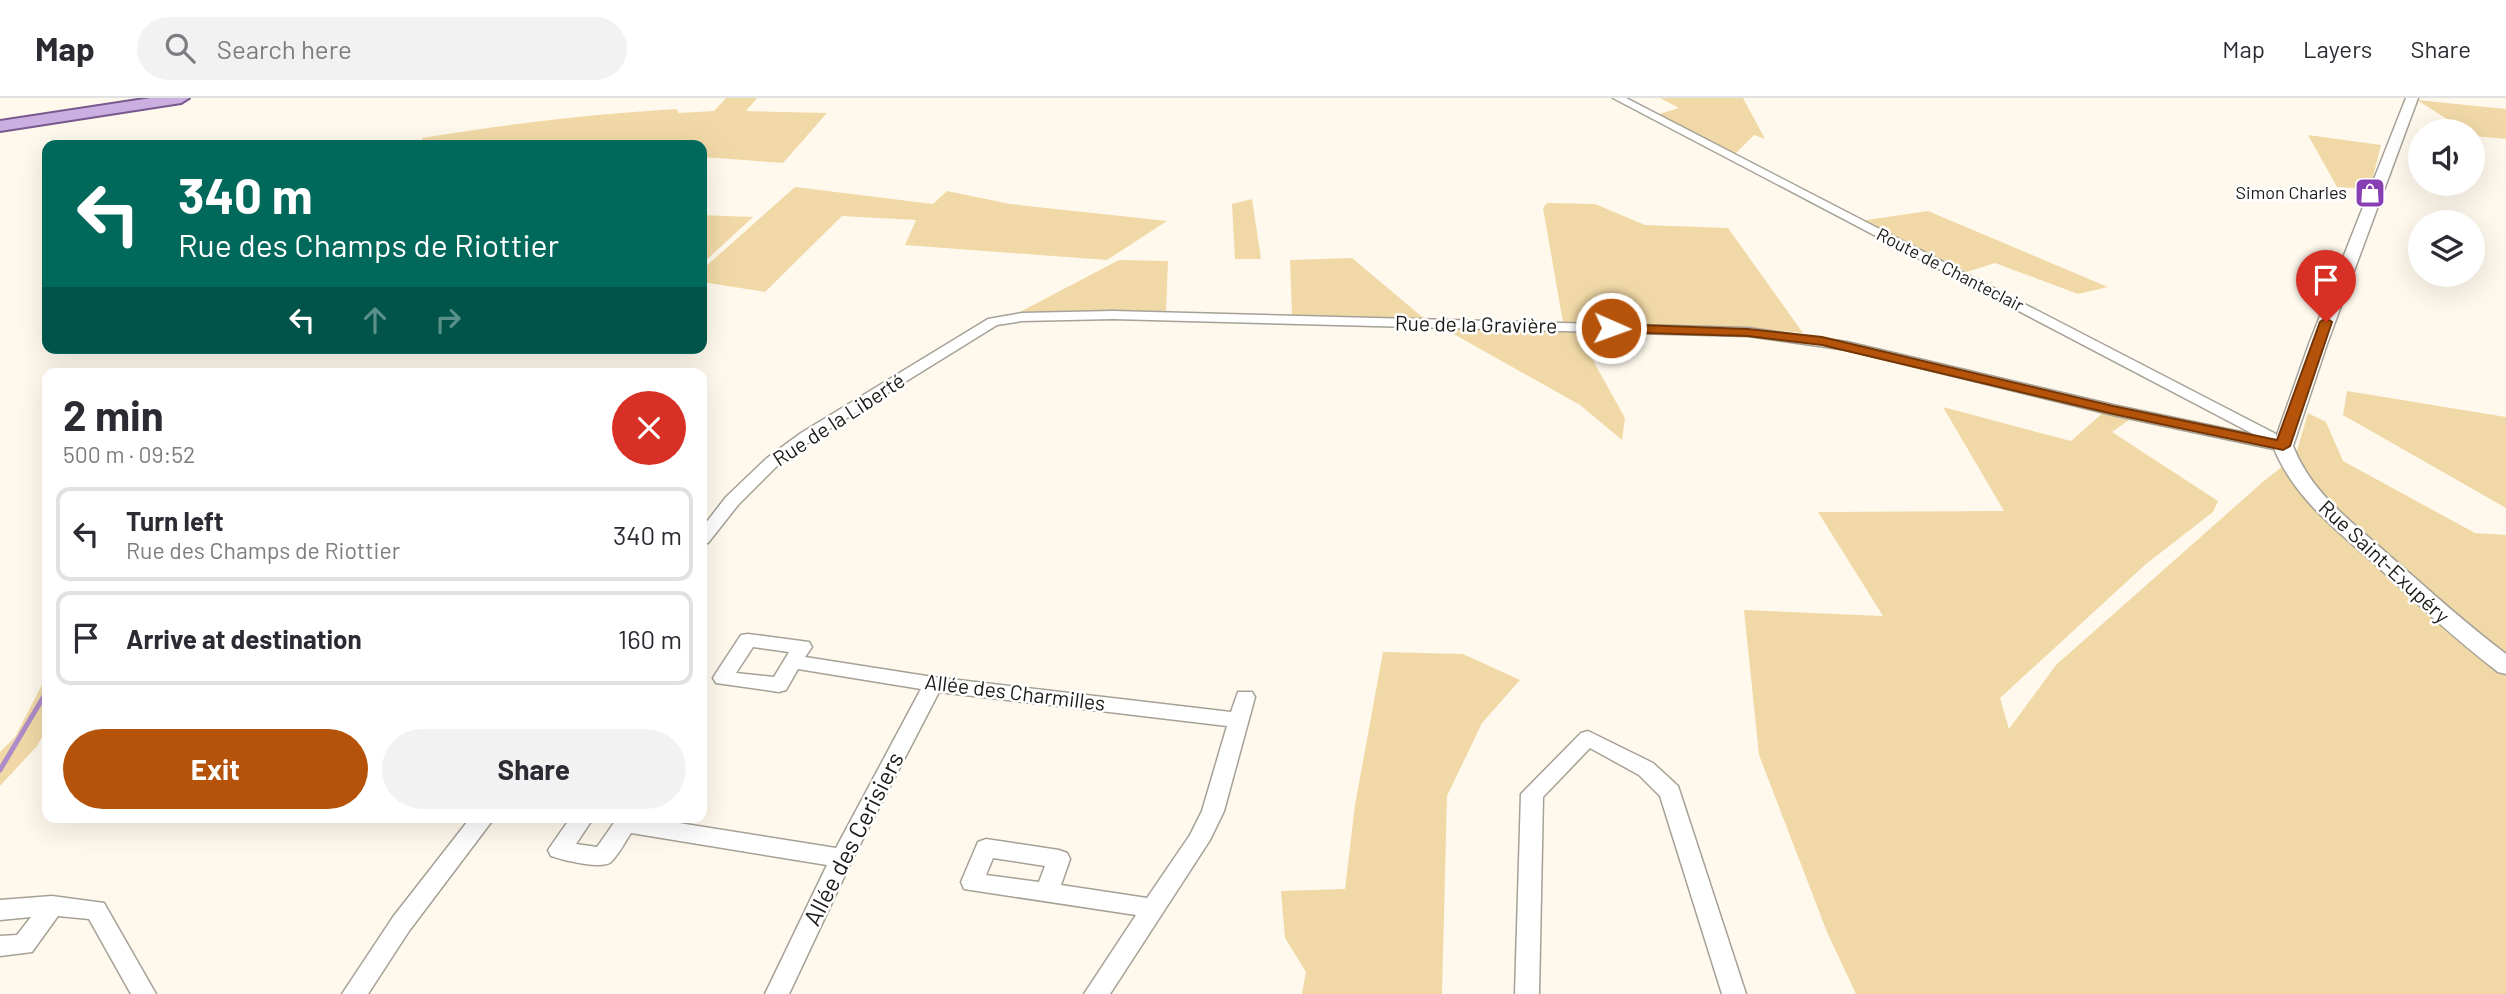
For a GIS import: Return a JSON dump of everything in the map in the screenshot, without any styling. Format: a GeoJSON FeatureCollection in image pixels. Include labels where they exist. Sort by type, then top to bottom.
{"type":"FeatureCollection","features":[{"type":"Feature","properties":{"kind":"main road"},"geometry":{"type":"LineString","coordinates":[[0,126],[181,98]]}},
{"type":"Feature","properties":{"kind":"street"},"geometry":{"type":"LineString","coordinates":[[2283,444],[2412,98]]}},
{"type":"Feature","properties":{"kind":"street","name":"Route de Chanteclair"},"geometry":{"type":"LineString","coordinates":[[1624,99],[2283,444]]}},
{"type":"Feature","properties":{"kind":"street","name":"Rue de la Gravière"},"geometry":{"type":"LineString","coordinates":[[993,322],[1022,317],[1113,315],[1720,331],[1794,337],[1918,362],[2101,407],[2283,444]]}},
{"type":"Feature","properties":{"kind":"street","name":"Rue de la Liberté"},"geometry":{"type":"LineString","coordinates":[[707,533],[732,501],[773,461],[807,436],[993,322]]}},
{"type":"Feature","properties":{"kind":"street","name":"Rue Saint-Exupéry"},"geometry":{"type":"LineString","coordinates":[[2283,444],[2287,461],[2310,493],[2454,626],[2506,666]]}},
{"type":"Feature","properties":{"kind":"street","name":"Allée des Charmilles"},"geometry":{"type":"LineString","coordinates":[[793,662],[933,684],[1238,720]]}},
{"type":"Feature","properties":{"kind":"street","name":"Allée des Cerisiers"},"geometry":{"type":"LineString","coordinates":[[777,994],[842,858],[933,684]]}},
{"type":"Feature","properties":{"kind":"street"},"geometry":{"type":"LineString","coordinates":[[1096,994],[1199,840],[1213,811],[1245,697]]}},
{"type":"Feature","properties":{"kind":"street"},"geometry":{"type":"LineString","coordinates":[[1527,994],[1532,794],[1588,738],[1646,769],[1670,792],[1734,994]]}},
{"type":"Feature","properties":{"kind":"street"},"geometry":{"type":"LineString","coordinates":[[354,994],[401,924],[479,823]]}},
{"type":"Feature","properties":{"kind":"street"},"geometry":{"type":"LineString","coordinates":[[579,823],[559,850],[602,857],[626,823]]}},
{"type":"Feature","properties":{"kind":"street"},"geometry":{"type":"LineString","coordinates":[[639,823],[842,858]]}},
{"type":"Feature","properties":{"kind":"street"},"geometry":{"type":"LineString","coordinates":[[1047,893],[1151,908]]}},
{"type":"Feature","properties":{"kind":"street"},"geometry":{"type":"LineString","coordinates":[[0,946],[24,945],[52,906]]}},
{"type":"Feature","properties":{"kind":"street"},"geometry":{"type":"LineString","coordinates":[[0,910],[52,906],[96,910],[144,994]]}},
{"type":"Feature","properties":{"kind":"shaded area"},"geometry":{"type":"Polygon","coordinates":[[[726,98],[757,98],[746,111],[827,113],[783,163],[707,157],[707,140],[422,138],[612,114],[676,109],[679,113],[714,111],[726,98]]]}},
{"type":"Feature","properties":{"kind":"shaded area"},"geometry":{"type":"Polygon","coordinates":[[[1660,98],[1743,98],[1765,139],[1754,135],[1735,154],[1656,115],[1679,108],[1660,98]]]}},
{"type":"Feature","properties":{"kind":"shaded area"},"geometry":{"type":"Polygon","coordinates":[[[2417,100],[2506,109],[2506,139],[2485,137],[2485,119],[2447,119],[2417,100]]]}},
{"type":"Feature","properties":{"kind":"shaded area"},"geometry":{"type":"Polygon","coordinates":[[[2308,135],[2381,145],[2370,189],[2337,187],[2308,135]]]}},
{"type":"Feature","properties":{"kind":"shaded area"},"geometry":{"type":"Polygon","coordinates":[[[795,187],[933,204],[947,191],[1010,204],[1167,221],[1107,260],[905,245],[916,220],[842,216],[765,292],[707,283],[707,265],[795,187]]]}},
{"type":"Feature","properties":{"kind":"shaded area"},"geometry":{"type":"Polygon","coordinates":[[[1252,199],[1261,259],[1235,259],[1232,204],[1252,199]]]}},
{"type":"Feature","properties":{"kind":"shaded area"},"geometry":{"type":"Polygon","coordinates":[[[1547,203],[1595,204],[1645,225],[1728,228],[1803,333],[1747,328],[1563,322],[1543,208],[1547,203]]]}},
{"type":"Feature","properties":{"kind":"shaded area"},"geometry":{"type":"Polygon","coordinates":[[[1928,211],[2108,287],[2078,294],[1995,263],[1967,272],[1860,221],[1928,211]]]}},
{"type":"Feature","properties":{"kind":"shaded area"},"geometry":{"type":"Polygon","coordinates":[[[707,215],[753,217],[707,259],[707,215]]]}},
{"type":"Feature","properties":{"kind":"shaded area"},"geometry":{"type":"Polygon","coordinates":[[[1352,258],[1427,321],[1292,315],[1290,260],[1352,258]]]}},
{"type":"Feature","properties":{"kind":"shaded area"},"geometry":{"type":"Polygon","coordinates":[[[1119,260],[1168,261],[1166,313],[1014,315],[1119,260]]]}},
{"type":"Feature","properties":{"kind":"shaded area"},"geometry":{"type":"Polygon","coordinates":[[[1443,328],[1576,330],[1625,418],[1622,440],[1580,405],[1443,328]]]}},
{"type":"Feature","properties":{"kind":"shaded area"},"geometry":{"type":"Polygon","coordinates":[[[2347,391],[2506,417],[2506,508],[2343,415],[2347,391]]]}},
{"type":"Feature","properties":{"kind":"shaded area"},"geometry":{"type":"Polygon","coordinates":[[[1943,407],[2071,441],[2105,411],[2133,417],[2112,432],[2218,501],[2213,512],[2146,564],[2000,698],[2009,729],[2056,665],[2265,480],[2295,457],[2308,413],[2326,422],[2343,461],[2475,533],[2506,535],[2506,994],[1856,994],[1827,932],[1759,755],[1744,610],[1883,616],[1818,512],[2004,511],[1943,407]]]}},
{"type":"Feature","properties":{"kind":"shaded area"},"geometry":{"type":"Polygon","coordinates":[[[1383,652],[1463,654],[1520,680],[1482,723],[1447,796],[1442,994],[1302,994],[1306,972],[1285,938],[1281,891],[1345,889],[1355,805],[1383,652]]]}},
{"type":"Feature","properties":{"kind":"shaded area"},"geometry":{"type":"Polygon","coordinates":[[[42,685],[42,737],[0,786],[0,752],[15,737],[42,685]]]}},
{"type":"Feature","properties":{"kind":"waterway"},"geometry":{"type":"LineString","coordinates":[[0,770],[42,699]]}},
{"type":"Feature","properties":{"kind":"place","name":"Simon Charles"},"geometry":{"type":"Point","coordinates":[2370,193]}},
{"type":"Feature","properties":{"kind":"route"},"geometry":{"type":"LineString","coordinates":[[1611,328],[1748,332],[1822,341],[2113,410],[2283,446],[2326,322]]}}]}
